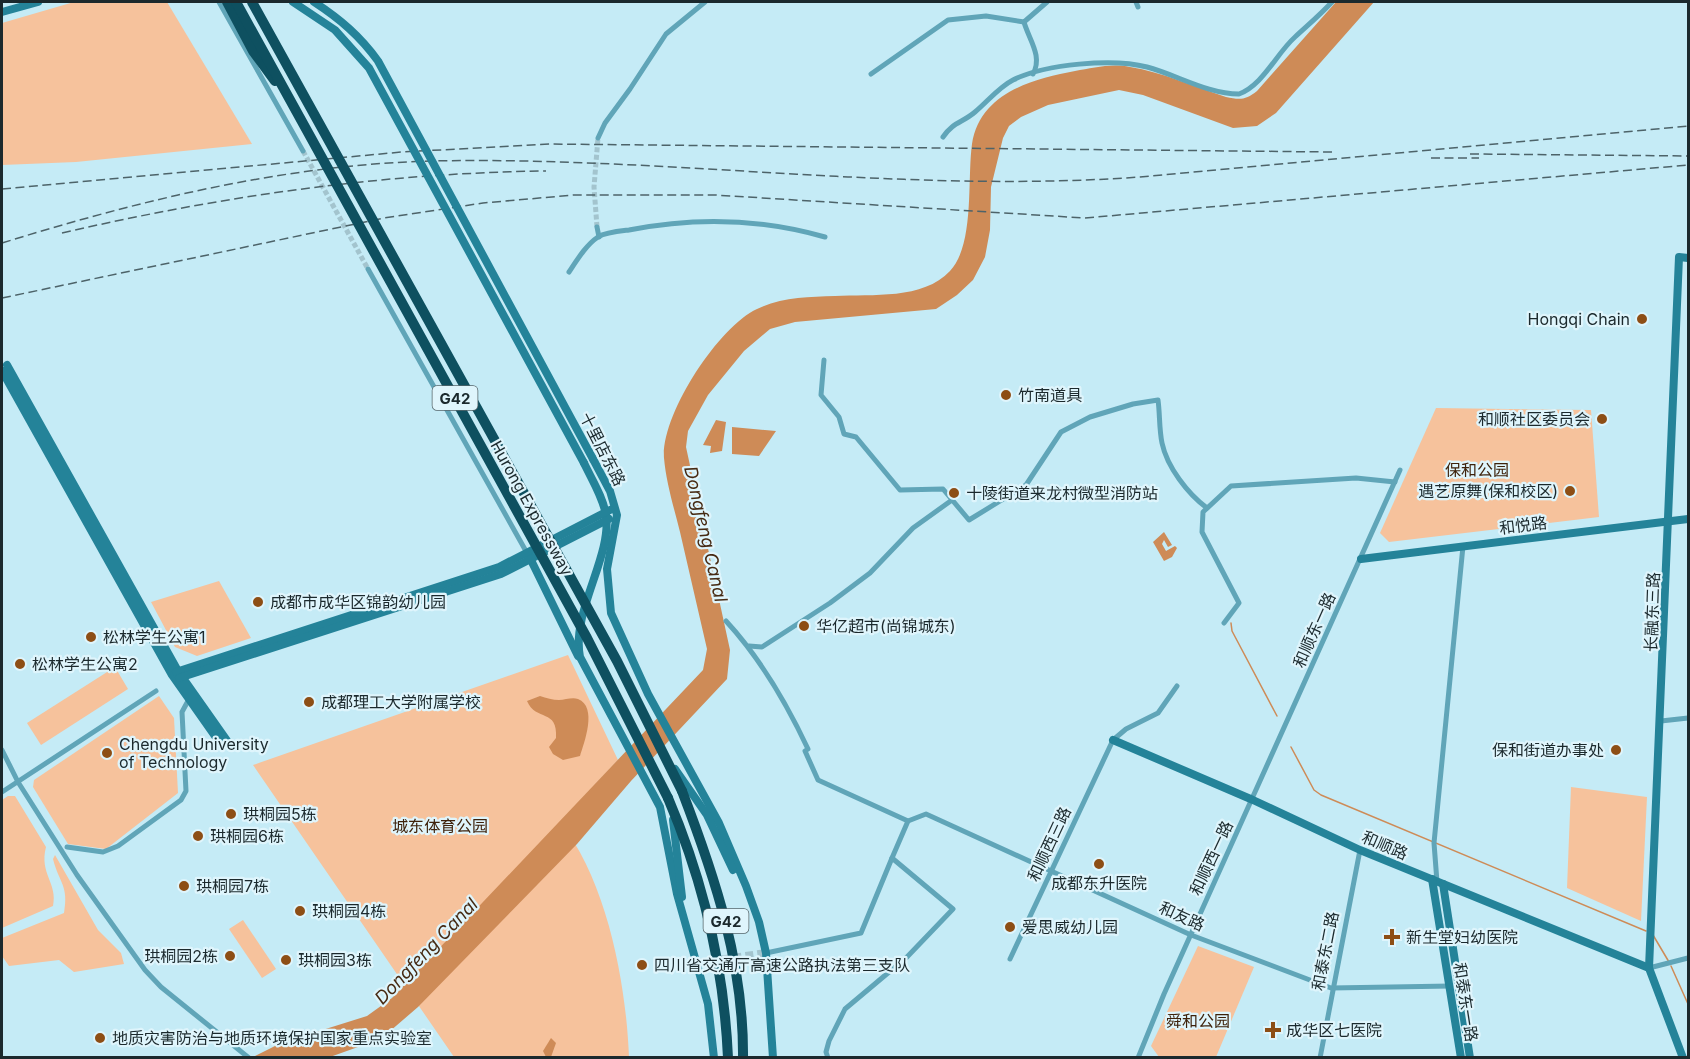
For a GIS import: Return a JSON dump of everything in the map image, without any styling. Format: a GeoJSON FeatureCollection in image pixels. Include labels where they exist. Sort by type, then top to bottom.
{"type":"FeatureCollection","features":[{"type":"Feature","properties":{"kind":"highway"},"geometry":{"type":"LineString","coordinates":[[227,2],[254,51],[295,107]]}},
{"type":"Feature","properties":{"kind":"highway","name":"Hurong Expressway"},"geometry":{"type":"LineString","coordinates":[[236,2],[587,638],[669,802],[709,917],[720,971],[728,1058]]}},
{"type":"Feature","properties":{"kind":"highway","name":"Hurong Expressway"},"geometry":{"type":"LineString","coordinates":[[254,2],[617,661],[664,757],[686,790],[724,913],[737,981],[743,1027],[743,1058]]}},
{"type":"Feature","properties":{"kind":"street"},"geometry":{"type":"LineString","coordinates":[[2,12],[38,2]]}},
{"type":"Feature","properties":{"kind":"street"},"geometry":{"type":"LineString","coordinates":[[219,2],[303,151]]}},
{"type":"Feature","properties":{"kind":"street","name":"十里店东路"},"geometry":{"type":"LineString","coordinates":[[293,2],[335,30],[369,68],[584,464],[606,516]]}},
{"type":"Feature","properties":{"kind":"street","name":"十里店东路"},"geometry":{"type":"LineString","coordinates":[[314,2],[346,23],[364,41],[378,62],[593,459],[616,511]]}},
{"type":"Feature","properties":{"kind":"street"},"geometry":{"type":"LineString","coordinates":[[598,138],[604,123],[630,89],[666,34],[705,2]]}},
{"type":"Feature","properties":{"kind":"street"},"geometry":{"type":"LineString","coordinates":[[871,74],[948,20],[986,16],[1024,22],[1047,2]]}},
{"type":"Feature","properties":{"kind":"street"},"geometry":{"type":"LineString","coordinates":[[943,138],[951,126],[972,115],[1013,80],[1033,74],[1114,61],[1147,67],[1217,90],[1239,94],[1252,86],[1295,37],[1312,25],[1332,2]]}},
{"type":"Feature","properties":{"kind":"street"},"geometry":{"type":"LineString","coordinates":[[1024,22],[1036,51],[1038,63],[1033,74]]}},
{"type":"Feature","properties":{"kind":"street"},"geometry":{"type":"LineString","coordinates":[[569,272],[584,250],[599,237],[672,224],[746,222],[801,230],[825,237]]}},
{"type":"Feature","properties":{"kind":"street"},"geometry":{"type":"LineString","coordinates":[[597,226],[599,237]]}},
{"type":"Feature","properties":{"kind":"street","name":"长融东三路"},"geometry":{"type":"LineString","coordinates":[[1649,968],[1679,257],[1689,258]]}},
{"type":"Feature","properties":{"kind":"street"},"geometry":{"type":"LineString","coordinates":[[368,269],[528,556],[583,666],[660,807],[667,831],[677,894],[708,1004],[714,1056]]}},
{"type":"Feature","properties":{"kind":"street"},"geometry":{"type":"LineString","coordinates":[[824,360],[821,395],[839,417],[844,434],[856,437],[900,490],[943,489],[969,520],[1026,485],[1061,432],[1090,417],[1133,404],[1158,400],[1162,444],[1169,461],[1196,500],[1207,508]]}},
{"type":"Feature","properties":{"kind":"street"},"geometry":{"type":"LineString","coordinates":[[3,368],[189,699],[222,746],[228,742],[177,676]]}},
{"type":"Feature","properties":{"kind":"street","name":"和顺东一路"},"geometry":{"type":"LineString","coordinates":[[1252,800],[1400,470]]}},
{"type":"Feature","properties":{"kind":"street"},"geometry":{"type":"LineString","coordinates":[[1224,622],[1239,603],[1202,531],[1203,512],[1231,486],[1356,478],[1395,482]]}},
{"type":"Feature","properties":{"kind":"street"},"geometry":{"type":"LineString","coordinates":[[749,646],[762,647],[830,603],[870,573],[913,528],[952,500]]}},
{"type":"Feature","properties":{"kind":"street"},"geometry":{"type":"LineString","coordinates":[[177,676],[501,574],[528,556],[616,511]]}},
{"type":"Feature","properties":{"kind":"street"},"geometry":{"type":"LineString","coordinates":[[616,511],[607,569],[607,592],[620,636],[648,694],[718,822],[759,922],[766,953],[773,1058]]}},
{"type":"Feature","properties":{"kind":"street"},"geometry":{"type":"LineString","coordinates":[[583,666],[579,650],[580,630],[606,516]]}},
{"type":"Feature","properties":{"kind":"street","name":"和悦路"},"geometry":{"type":"LineString","coordinates":[[1361,558],[1689,519]]}},
{"type":"Feature","properties":{"kind":"street"},"geometry":{"type":"LineString","coordinates":[[1463,546],[1434,843],[1437,882],[1459,985],[1470,1058]]}},
{"type":"Feature","properties":{"kind":"street"},"geometry":{"type":"LineString","coordinates":[[726,621],[749,646],[766,675],[783,696],[808,749],[805,751],[818,780],[908,821],[861,933],[766,953]]}},
{"type":"Feature","properties":{"kind":"street"},"geometry":{"type":"LineString","coordinates":[[1113,740],[1126,729],[1158,713],[1177,686]]}},
{"type":"Feature","properties":{"kind":"street"},"geometry":{"type":"LineString","coordinates":[[2,792],[156,691]]}},
{"type":"Feature","properties":{"kind":"street"},"geometry":{"type":"LineString","coordinates":[[67,847],[103,852],[118,846],[181,800],[186,791],[182,712],[189,699]]}},
{"type":"Feature","properties":{"kind":"street"},"geometry":{"type":"LineString","coordinates":[[1661,721],[1689,718]]}},
{"type":"Feature","properties":{"kind":"street","name":"和顺路"},"geometry":{"type":"LineString","coordinates":[[1113,740],[1360,850],[1649,968]]}},
{"type":"Feature","properties":{"kind":"street","name":"和顺西三路"},"geometry":{"type":"LineString","coordinates":[[1010,960],[1113,740]]}},
{"type":"Feature","properties":{"kind":"street"},"geometry":{"type":"LineString","coordinates":[[2,750],[18,782],[77,875],[145,970],[161,987],[249,1058]]}},
{"type":"Feature","properties":{"kind":"street"},"geometry":{"type":"LineString","coordinates":[[686,790],[707,815],[759,922]]}},
{"type":"Feature","properties":{"kind":"street","name":"和顺西一路"},"geometry":{"type":"LineString","coordinates":[[1138,1058],[1164,993],[1252,800]]}},
{"type":"Feature","properties":{"kind":"street"},"geometry":{"type":"LineString","coordinates":[[669,802],[688,935]]}},
{"type":"Feature","properties":{"kind":"street","name":"和友路"},"geometry":{"type":"LineString","coordinates":[[908,821],[926,814],[1191,935],[1331,988],[1459,985]]}},
{"type":"Feature","properties":{"kind":"street","name":"和泰东二路"},"geometry":{"type":"LineString","coordinates":[[1320,1058],[1331,988],[1360,850]]}},
{"type":"Feature","properties":{"kind":"street"},"geometry":{"type":"LineString","coordinates":[[828,1058],[826,1052],[829,1041],[845,1009],[907,957],[953,909],[892,858]]}},
{"type":"Feature","properties":{"kind":"street","name":"和泰东一路"},"geometry":{"type":"LineString","coordinates":[[1437,882],[1449,986],[1461,1058]]}},
{"type":"Feature","properties":{"kind":"street"},"geometry":{"type":"LineString","coordinates":[[1683,1058],[1649,968],[1689,958]]}},
{"type":"Feature","properties":{"kind":"green space"},"geometry":{"type":"Polygon","coordinates":[[[74,2],[167,2],[252,144],[76,162],[2,165],[2,23],[74,2]]]}},
{"type":"Feature","properties":{"kind":"green space","name":"保和公园"},"geometry":{"type":"Polygon","coordinates":[[[1436,408],[1591,410],[1599,517],[1389,542],[1380,533],[1436,408]]]}},
{"type":"Feature","properties":{"kind":"green space"},"geometry":{"type":"Polygon","coordinates":[[[219,581],[251,638],[197,656],[175,647],[151,602],[219,581]]]}},
{"type":"Feature","properties":{"kind":"green space","name":"城东体育公园"},"geometry":{"type":"Polygon","coordinates":[[[568,655],[618,760],[560,822],[590,873],[602,903],[624,997],[629,1057],[454,1057],[253,765],[568,655]]]}},
{"type":"Feature","properties":{"kind":"green space"},"geometry":{"type":"Polygon","coordinates":[[[115,667],[128,689],[41,745],[27,723],[115,667]]]}},
{"type":"Feature","properties":{"kind":"green space"},"geometry":{"type":"Polygon","coordinates":[[[159,696],[174,718],[178,793],[106,849],[68,844],[33,787],[34,780],[159,696]]]}},
{"type":"Feature","properties":{"kind":"green space"},"geometry":{"type":"Polygon","coordinates":[[[1571,787],[1647,797],[1641,921],[1567,888],[1571,787]]]}},
{"type":"Feature","properties":{"kind":"green space"},"geometry":{"type":"Polygon","coordinates":[[[8,796],[15,796],[46,847],[44,856],[46,871],[54,898],[53,906],[2,928],[2,800],[8,796]]]}},
{"type":"Feature","properties":{"kind":"green space"},"geometry":{"type":"Polygon","coordinates":[[[55,855],[98,930],[121,953],[124,964],[74,972],[59,960],[9,966],[2,956],[2,938],[64,913],[65,896],[53,859],[55,855]]]}},
{"type":"Feature","properties":{"kind":"green space"},"geometry":{"type":"Polygon","coordinates":[[[243,920],[276,969],[262,978],[229,929],[243,920]]]}},
{"type":"Feature","properties":{"kind":"green space","name":"舜和公园"},"geometry":{"type":"Polygon","coordinates":[[[1198,946],[1254,967],[1216,1057],[1159,1057],[1151,1046],[1198,946]]]}},
{"type":"Feature","properties":{"kind":"shaded area"},"geometry":{"type":"Polygon","coordinates":[[[1336,2],[1374,2],[1276,113],[1257,126],[1233,128],[1143,95],[1119,90],[1048,105],[1021,117],[1009,126],[1003,138],[991,187],[990,230],[985,257],[973,280],[957,295],[936,309],[795,322],[770,329],[744,351],[708,395],[688,431],[686,447],[730,650],[727,679],[631,781],[577,844],[418,1007],[389,1032],[372,1042],[330,1057],[251,1058],[281,1043],[367,1016],[392,998],[703,670],[707,649],[668,486],[664,458],[672,419],[682,397],[695,374],[726,334],[757,309],[776,302],[805,297],[896,294],[926,287],[950,271],[958,259],[967,228],[972,144],[977,127],[985,112],[1010,91],[1059,74],[1095,67],[1116,66],[1154,72],[1226,97],[1246,98],[1257,91],[1336,2]]]}},
{"type":"Feature","properties":{"kind":"shaded area"},"geometry":{"type":"Polygon","coordinates":[[[716,420],[726,422],[722,451],[710,453],[711,446],[703,445],[716,420]]]}},
{"type":"Feature","properties":{"kind":"shaded area"},"geometry":{"type":"Polygon","coordinates":[[[732,427],[776,431],[759,456],[732,454],[732,427]]]}},
{"type":"Feature","properties":{"kind":"shaded area"},"geometry":{"type":"Polygon","coordinates":[[[1164,532],[1172,545],[1168,547],[1164,540],[1162,544],[1166,551],[1175,546],[1177,548],[1172,557],[1164,561],[1153,542],[1164,532]]]}},
{"type":"Feature","properties":{"kind":"shaded area"},"geometry":{"type":"Polygon","coordinates":[[[540,696],[557,700],[576,698],[584,703],[587,709],[588,726],[580,756],[563,760],[553,754],[549,747],[556,738],[554,723],[531,707],[527,701],[540,696]]]}},
{"type":"Feature","properties":{"kind":"shaded area"},"geometry":{"type":"Polygon","coordinates":[[[551,1038],[556,1043],[551,1057],[546,1057],[543,1051],[551,1038]]]}},
{"type":"Feature","properties":{"kind":"waterway"},"geometry":{"type":"LineString","coordinates":[[1231,623],[1232,631],[1277,716]]}},
{"type":"Feature","properties":{"kind":"waterway"},"geometry":{"type":"LineString","coordinates":[[1291,747],[1314,790],[1321,795],[1646,931]]}},
{"type":"Feature","properties":{"kind":"waterway"},"geometry":{"type":"LineString","coordinates":[[1653,935],[1669,962]]}},
{"type":"Feature","properties":{"kind":"waterway"},"geometry":{"type":"LineString","coordinates":[[1671,966],[1688,1004]]}},
{"type":"Feature","properties":{"kind":"tunnel"},"geometry":{"type":"LineString","coordinates":[[597,227],[594,187],[598,138]]}},
{"type":"Feature","properties":{"kind":"tunnel"},"geometry":{"type":"LineString","coordinates":[[303,151],[368,269]]}},
{"type":"Feature","properties":{"kind":"tunnel"},"geometry":{"type":"LineString","coordinates":[[698,963],[766,953]]}},
{"type":"Feature","properties":{"kind":"railway"},"geometry":{"type":"LineString","coordinates":[[2,243],[54,227],[213,187],[322,169],[376,164],[431,161],[520,161],[874,178],[1051,181],[1140,177],[1688,126]]}},
{"type":"Feature","properties":{"kind":"railway"},"geometry":{"type":"LineString","coordinates":[[2,189],[402,152],[550,144],[1332,152]]}},
{"type":"Feature","properties":{"kind":"railway"},"geometry":{"type":"LineString","coordinates":[[1470,154],[1688,156]]}},
{"type":"Feature","properties":{"kind":"railway"},"geometry":{"type":"LineString","coordinates":[[1431,158],[1479,158]]}},
{"type":"Feature","properties":{"kind":"railway"},"geometry":{"type":"LineString","coordinates":[[2,298],[384,218],[483,203],[574,195],[715,195],[1085,218],[1688,165]]}},
{"type":"Feature","properties":{"kind":"railway"},"geometry":{"type":"LineString","coordinates":[[62,233],[182,208],[303,189],[424,176],[546,171]]}},
{"type":"Feature","properties":{"kind":"place","name":"Hongqi Chain"},"geometry":{"type":"Point","coordinates":[1642,319]}},
{"type":"Feature","properties":{"kind":"place","name":"竹南道具"},"geometry":{"type":"Point","coordinates":[1006,395]}},
{"type":"Feature","properties":{"kind":"place","name":"和顺社区委员会"},"geometry":{"type":"Point","coordinates":[1602,419]}},
{"type":"Feature","properties":{"kind":"place","name":"遇艺原舞(保和校区)"},"geometry":{"type":"Point","coordinates":[1570,491]}},
{"type":"Feature","properties":{"kind":"place","name":"十陵街道来龙村微型消防站"},"geometry":{"type":"Point","coordinates":[954,493]}},
{"type":"Feature","properties":{"kind":"place","name":"成都市成华区锦韵幼儿园"},"geometry":{"type":"Point","coordinates":[258,602]}},
{"type":"Feature","properties":{"kind":"place","name":"华亿超市(尚锦城东)"},"geometry":{"type":"Point","coordinates":[804,626]}},
{"type":"Feature","properties":{"kind":"place","name":"松林学生公寓1"},"geometry":{"type":"Point","coordinates":[91,637]}},
{"type":"Feature","properties":{"kind":"place","name":"松林学生公寓2"},"geometry":{"type":"Point","coordinates":[20,664]}},
{"type":"Feature","properties":{"kind":"place","name":"成都理工大学附属学校"},"geometry":{"type":"Point","coordinates":[309,702]}},
{"type":"Feature","properties":{"kind":"place","name":"保和街道办事处"},"geometry":{"type":"Point","coordinates":[1616,750]}},
{"type":"Feature","properties":{"kind":"place","name":"Chengdu University of Technology"},"geometry":{"type":"Point","coordinates":[107,753]}},
{"type":"Feature","properties":{"kind":"place","name":"珙桐园5栋"},"geometry":{"type":"Point","coordinates":[231,814]}},
{"type":"Feature","properties":{"kind":"place","name":"珙桐园6栋"},"geometry":{"type":"Point","coordinates":[198,836]}},
{"type":"Feature","properties":{"kind":"place","name":"成都东升医院"},"geometry":{"type":"Point","coordinates":[1099,864]}},
{"type":"Feature","properties":{"kind":"place","name":"珙桐园7栋"},"geometry":{"type":"Point","coordinates":[184,886]}},
{"type":"Feature","properties":{"kind":"place","name":"珙桐园4栋"},"geometry":{"type":"Point","coordinates":[300,911]}},
{"type":"Feature","properties":{"kind":"place","name":"爱思威幼儿园"},"geometry":{"type":"Point","coordinates":[1010,927]}},
{"type":"Feature","properties":{"kind":"place","name":"新生堂妇幼医院"},"geometry":{"type":"Point","coordinates":[1392,937]}},
{"type":"Feature","properties":{"kind":"place","name":"珙桐园2栋"},"geometry":{"type":"Point","coordinates":[230,956]}},
{"type":"Feature","properties":{"kind":"place","name":"珙桐园3栋"},"geometry":{"type":"Point","coordinates":[286,960]}},
{"type":"Feature","properties":{"kind":"place","name":"四川省交通厅高速公路执法第三支队"},"geometry":{"type":"Point","coordinates":[642,965]}},
{"type":"Feature","properties":{"kind":"place","name":"成华区七医院"},"geometry":{"type":"Point","coordinates":[1273,1030]}},
{"type":"Feature","properties":{"kind":"place","name":"地质灾害防治与地质环境保护国家重点实验室"},"geometry":{"type":"Point","coordinates":[100,1038]}},
{"type":"Feature","properties":{"kind":"water label","name":"Dongfeng Canal"},"geometry":{"type":"Point","coordinates":[706,534]}},
{"type":"Feature","properties":{"kind":"water label","name":"Dongfeng Canal"},"geometry":{"type":"Point","coordinates":[426,951]}}]}
